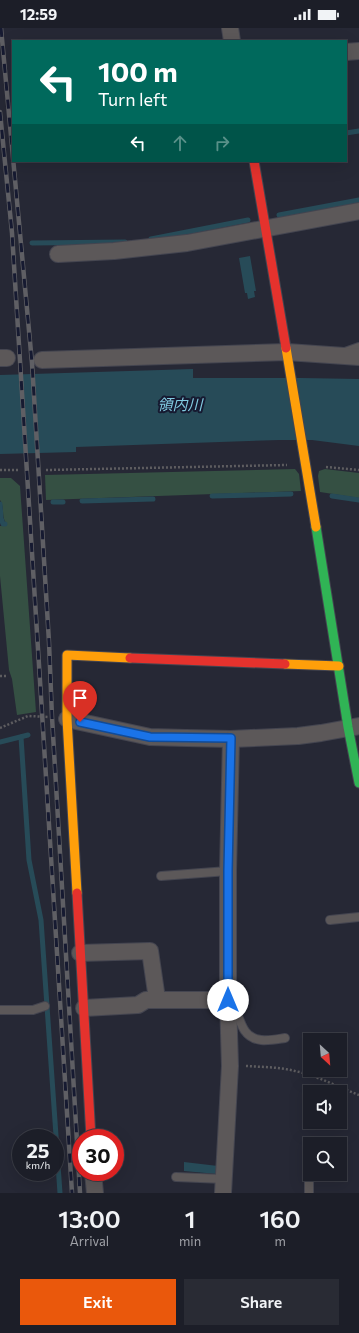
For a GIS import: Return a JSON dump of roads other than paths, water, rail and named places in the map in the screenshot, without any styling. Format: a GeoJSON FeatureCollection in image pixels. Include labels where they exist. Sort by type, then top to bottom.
{"type":"FeatureCollection","features":[{"type":"Feature","properties":{"kind":"street"},"geometry":{"type":"LineString","coordinates":[[230,28],[232,40]]}},
{"type":"Feature","properties":{"kind":"street"},"geometry":{"type":"LineString","coordinates":[[347,52],[359,51]]}},
{"type":"Feature","properties":{"kind":"street"},"geometry":{"type":"LineString","coordinates":[[254,162],[339,666],[354,727],[359,783]]}},
{"type":"Feature","properties":{"kind":"street"},"geometry":{"type":"LineString","coordinates":[[58,254],[114,251],[187,243],[359,211]]}},
{"type":"Feature","properties":{"kind":"street"},"geometry":{"type":"LineString","coordinates":[[42,360],[287,352],[359,357]]}},
{"type":"Feature","properties":{"kind":"street"},"geometry":{"type":"LineString","coordinates":[[91,1129],[67,719],[67,655],[339,666]]}},
{"type":"Feature","properties":{"kind":"street"},"geometry":{"type":"LineString","coordinates":[[67,719],[150,737],[231,738],[298,736],[354,727]]}},
{"type":"Feature","properties":{"kind":"street"},"geometry":{"type":"LineString","coordinates":[[223,1186],[230,1066],[228,1000],[228,871],[231,738]]}},
{"type":"Feature","properties":{"kind":"street"},"geometry":{"type":"LineString","coordinates":[[80,953],[150,951],[157,1000]]}},
{"type":"Feature","properties":{"kind":"street"},"geometry":{"type":"LineString","coordinates":[[84,1008],[138,1005],[146,1000],[228,1000]]}},
{"type":"Feature","properties":{"kind":"street"},"geometry":{"type":"LineString","coordinates":[[94,1181],[95,1193]]}},
{"type":"Feature","properties":{"kind":"lane"},"geometry":{"type":"LineString","coordinates":[[338,355],[359,347]]}},
{"type":"Feature","properties":{"kind":"lane"},"geometry":{"type":"LineString","coordinates":[[160,876],[228,871]]}},
{"type":"Feature","properties":{"kind":"lane"},"geometry":{"type":"LineString","coordinates":[[330,920],[359,918]]}},
{"type":"Feature","properties":{"kind":"lane"},"geometry":{"type":"LineString","coordinates":[[0,1010],[33,1010],[45,1006]]}},
{"type":"Feature","properties":{"kind":"lane"},"geometry":{"type":"LineString","coordinates":[[229,1016],[238,1016],[245,1031],[253,1038],[262,1040],[284,1038]]}},
{"type":"Feature","properties":{"kind":"lane"},"geometry":{"type":"LineString","coordinates":[[176,1177],[223,1186]]}},
{"type":"Feature","properties":{"kind":"lane"},"geometry":{"type":"LineString","coordinates":[[309,1181],[309,1193]]}},
{"type":"Feature","properties":{"kind":"water"},"geometry":{"type":"Polygon","coordinates":[[[250,256],[256,291],[254,291],[255,297],[248,299],[247,293],[245,293],[239,258],[250,256]]]}},
{"type":"Feature","properties":{"kind":"water","name":"領内川"},"geometry":{"type":"Polygon","coordinates":[[[193,369],[193,378],[359,379],[359,446],[312,440],[279,440],[76,447],[76,452],[0,454],[0,375],[193,369]]]}},
{"type":"Feature","properties":{"kind":"water"},"geometry":{"type":"Polygon","coordinates":[[[184,1162],[218,1166],[217,1174],[184,1171],[184,1162]]]}},
{"type":"Feature","properties":{"kind":"waterway"},"geometry":{"type":"LineString","coordinates":[[347,133],[359,131]]}},
{"type":"Feature","properties":{"kind":"waterway"},"geometry":{"type":"LineString","coordinates":[[279,215],[359,200]]}},
{"type":"Feature","properties":{"kind":"waterway"},"geometry":{"type":"LineString","coordinates":[[151,239],[248,220]]}},
{"type":"Feature","properties":{"kind":"waterway"},"geometry":{"type":"LineString","coordinates":[[32,243],[125,242]]}},
{"type":"Feature","properties":{"kind":"waterway"},"geometry":{"type":"LineString","coordinates":[[212,496],[291,494]]}},
{"type":"Feature","properties":{"kind":"waterway"},"geometry":{"type":"LineString","coordinates":[[332,496],[359,500]]}},
{"type":"Feature","properties":{"kind":"waterway"},"geometry":{"type":"LineString","coordinates":[[82,501],[153,499]]}},
{"type":"Feature","properties":{"kind":"waterway"},"geometry":{"type":"LineString","coordinates":[[53,502],[63,502]]}},
{"type":"Feature","properties":{"kind":"waterway"},"geometry":{"type":"LineString","coordinates":[[0,504],[1,518],[3,524],[5,524]]}},
{"type":"Feature","properties":{"kind":"waterway"},"geometry":{"type":"LineString","coordinates":[[0,742],[28,735]]}},
{"type":"Feature","properties":{"kind":"waterway"},"geometry":{"type":"LineString","coordinates":[[21,737],[29,860],[41,920],[60,1193]]}},
{"type":"Feature","properties":{"kind":"railway"},"geometry":{"type":"LineString","coordinates":[[1,28],[12,147]]}},
{"type":"Feature","properties":{"kind":"railway"},"geometry":{"type":"LineString","coordinates":[[0,112],[12,233],[72,1193]]}},
{"type":"Feature","properties":{"kind":"railway"},"geometry":{"type":"LineString","coordinates":[[13,162],[32,363],[80,1193]]}}]}
